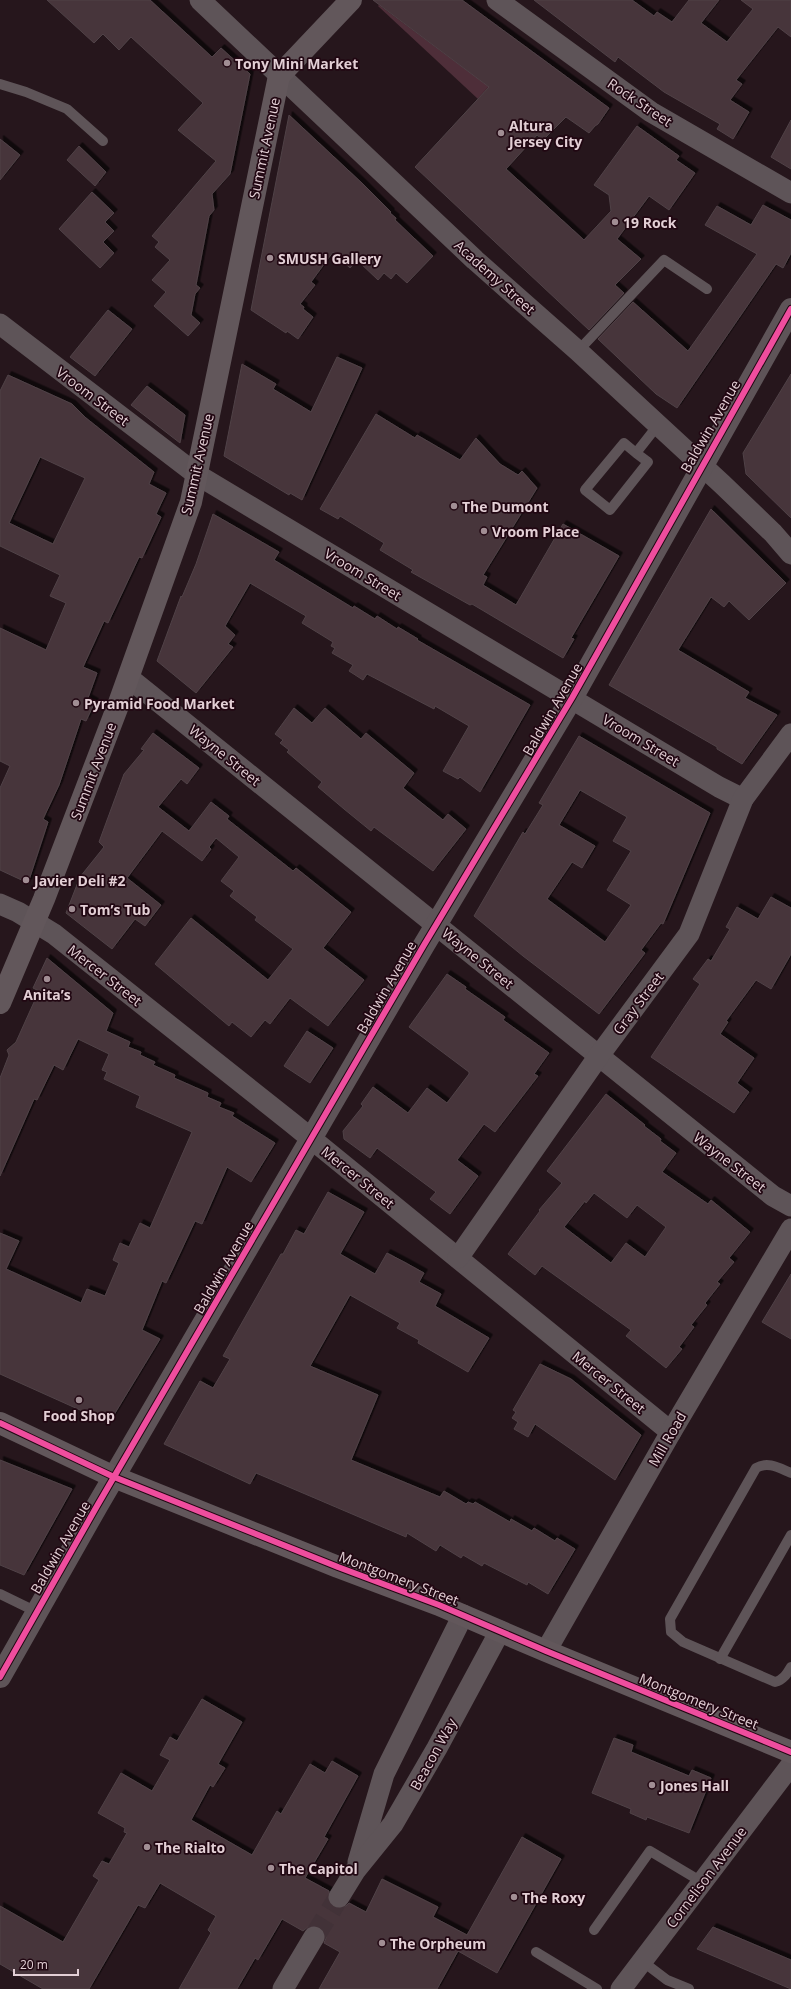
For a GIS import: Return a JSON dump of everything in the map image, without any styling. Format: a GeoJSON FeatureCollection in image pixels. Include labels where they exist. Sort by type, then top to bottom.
{"type":"FeatureCollection","features":[{"type":"Feature","properties":{"kind":"main road"},"geometry":{"type":"LineString","coordinates":[[279,76],[351,0]]}},
{"type":"Feature","properties":{"kind":"main road","name":"Summit Avenue"},"geometry":{"type":"LineString","coordinates":[[0,1003],[35,922],[129,678],[191,502],[279,76]]}},
{"type":"Feature","properties":{"kind":"main road","name":"Montgomery Street"},"geometry":{"type":"LineString","coordinates":[[0,1423],[114,1477],[338,1567],[463,1615],[546,1651],[791,1752]]}},
{"type":"Feature","properties":{"kind":"street","name":"Academy Street"},"geometry":{"type":"LineString","coordinates":[[200,0],[474,260],[578,351],[702,465],[773,533],[791,554]]}},
{"type":"Feature","properties":{"kind":"street","name":"Rock Street"},"geometry":{"type":"LineString","coordinates":[[497,0],[651,112],[791,193]]}},
{"type":"Feature","properties":{"kind":"street","name":"Baldwin Avenue"},"geometry":{"type":"LineString","coordinates":[[0,1677],[114,1477],[436,924],[572,698],[791,308]]}},
{"type":"Feature","properties":{"kind":"street","name":"Vroom Street"},"geometry":{"type":"LineString","coordinates":[[0,324],[196,474],[743,799]]}},
{"type":"Feature","properties":{"kind":"street","name":"Wayne Street"},"geometry":{"type":"LineString","coordinates":[[129,678],[436,924],[598,1057],[773,1196],[791,1206]]}},
{"type":"Feature","properties":{"kind":"street","name":"Gray Street"},"geometry":{"type":"LineString","coordinates":[[458,1258],[598,1057],[689,934],[743,799],[791,734]]}},
{"type":"Feature","properties":{"kind":"street","name":"Mercer Street"},"geometry":{"type":"LineString","coordinates":[[0,904],[35,922],[60,939],[458,1258],[671,1432]]}},
{"type":"Feature","properties":{"kind":"street","name":"Mill Road"},"geometry":{"type":"LineString","coordinates":[[546,1651],[671,1432],[791,1229]]}},
{"type":"Feature","properties":{"kind":"street","name":"Beacon Way"},"geometry":{"type":"LineString","coordinates":[[355,1871],[384,1774],[463,1615]]}},
{"type":"Feature","properties":{"kind":"street","name":"Beacon Way"},"geometry":{"type":"LineString","coordinates":[[339,1897],[355,1871],[394,1824],[500,1631]]}},
{"type":"Feature","properties":{"kind":"street","name":"Cornelison Avenue"},"geometry":{"type":"LineString","coordinates":[[621,1989],[791,1765]]}},
{"type":"Feature","properties":{"kind":"street"},"geometry":{"type":"LineString","coordinates":[[283,1989],[314,1937]]}},
{"type":"Feature","properties":{"kind":"lane"},"geometry":{"type":"LineString","coordinates":[[0,84],[26,92],[67,109],[103,141]]}},
{"type":"Feature","properties":{"kind":"lane"},"geometry":{"type":"LineString","coordinates":[[578,351],[664,260],[707,289]]}},
{"type":"Feature","properties":{"kind":"lane"},"geometry":{"type":"LineString","coordinates":[[636,453],[658,425]]}},
{"type":"Feature","properties":{"kind":"lane"},"geometry":{"type":"LineString","coordinates":[[624,443],[636,453],[648,462],[610,510],[585,490],[624,443]]}},
{"type":"Feature","properties":{"kind":"lane"},"geometry":{"type":"LineString","coordinates":[[791,1473],[772,1465],[762,1465],[756,1468],[670,1619],[671,1632],[683,1642],[775,1682],[780,1681],[791,1667]]}},
{"type":"Feature","properties":{"kind":"lane"},"geometry":{"type":"LineString","coordinates":[[720,1659],[791,1535]]}},
{"type":"Feature","properties":{"kind":"lane"},"geometry":{"type":"LineString","coordinates":[[0,1594],[37,1612]]}},
{"type":"Feature","properties":{"kind":"lane"},"geometry":{"type":"LineString","coordinates":[[594,1930],[650,1851],[702,1882]]}},
{"type":"Feature","properties":{"kind":"lane"},"geometry":{"type":"LineString","coordinates":[[536,1952],[597,1989]]}},
{"type":"Feature","properties":{"kind":"lane"},"geometry":{"type":"LineString","coordinates":[[642,1962],[667,1980],[689,1989]]}},
{"type":"Feature","properties":{"kind":"shaded area"},"geometry":{"type":"Polygon","coordinates":[[[379,5],[489,87],[478,99],[378,6],[379,5]]]}},
{"type":"Feature","properties":{"kind":"building"},"geometry":{"type":"Polygon","coordinates":[[[47,0],[150,0],[212,57],[221,48],[250,74],[230,174],[212,194],[214,210],[209,216],[196,285],[200,288],[195,294],[191,315],[200,323],[188,336],[154,306],[166,292],[152,280],[170,260],[155,247],[159,242],[152,236],[216,161],[178,130],[203,103],[131,37],[119,50],[103,34],[94,43],[47,0]]]}},
{"type":"Feature","properties":{"kind":"building"},"geometry":{"type":"Polygon","coordinates":[[[373,0],[462,0],[609,108],[598,124],[589,133],[566,117],[543,140],[537,135],[506,169],[584,240],[611,211],[609,195],[594,185],[637,126],[679,156],[676,160],[695,173],[669,210],[649,196],[617,239],[641,259],[615,285],[624,293],[589,330],[415,167],[489,87],[373,0]]]}},
{"type":"Feature","properties":{"kind":"building"},"geometry":{"type":"Polygon","coordinates":[[[534,0],[632,0],[654,16],[657,12],[672,22],[689,0],[719,0],[701,23],[727,42],[753,9],[741,0],[791,0],[791,37],[778,27],[736,80],[742,84],[730,100],[749,112],[733,139],[717,129],[720,124],[664,92],[618,57],[615,62],[534,0]]]}},
{"type":"Feature","properties":{"kind":"building"},"geometry":{"type":"Polygon","coordinates":[[[289,115],[363,184],[391,212],[390,213],[396,218],[395,220],[433,256],[407,283],[396,273],[391,279],[384,273],[378,280],[357,260],[350,268],[333,252],[311,282],[315,285],[300,304],[304,307],[303,309],[313,317],[298,339],[251,310],[289,115]]]}},
{"type":"Feature","properties":{"kind":"building"},"geometry":{"type":"Polygon","coordinates":[[[791,120],[791,169],[771,157],[791,120]]]}},
{"type":"Feature","properties":{"kind":"building"},"geometry":{"type":"Polygon","coordinates":[[[0,139],[20,155],[0,180],[0,139]]]}},
{"type":"Feature","properties":{"kind":"building"},"geometry":{"type":"Polygon","coordinates":[[[79,146],[106,172],[95,186],[67,160],[79,146]]]}},
{"type":"Feature","properties":{"kind":"building"},"geometry":{"type":"Polygon","coordinates":[[[92,192],[114,213],[105,222],[114,231],[103,242],[114,253],[100,268],[59,229],[92,192]]]}},
{"type":"Feature","properties":{"kind":"building"},"geometry":{"type":"Polygon","coordinates":[[[763,205],[791,220],[791,253],[783,268],[776,264],[677,408],[656,394],[598,339],[633,302],[688,351],[757,254],[705,225],[717,206],[751,225],[763,205]]]}},
{"type":"Feature","properties":{"kind":"building"},"geometry":{"type":"Polygon","coordinates":[[[108,310],[132,329],[95,376],[70,357],[108,310]]]}},
{"type":"Feature","properties":{"kind":"building"},"geometry":{"type":"Polygon","coordinates":[[[337,357],[362,368],[302,500],[290,493],[289,495],[224,456],[242,364],[276,384],[273,389],[311,412],[337,357]]]}},
{"type":"Feature","properties":{"kind":"building"},"geometry":{"type":"Polygon","coordinates":[[[791,374],[791,518],[746,474],[743,453],[791,374]]]}},
{"type":"Feature","properties":{"kind":"building"},"geometry":{"type":"Polygon","coordinates":[[[8,375],[72,404],[86,418],[154,472],[149,484],[166,493],[156,514],[161,517],[142,558],[139,557],[108,623],[104,621],[83,667],[97,673],[88,698],[95,702],[86,721],[81,719],[59,785],[43,819],[48,822],[28,883],[0,870],[0,788],[10,766],[0,761],[0,628],[46,650],[66,603],[50,596],[60,575],[0,546],[0,391],[8,375]],[[40,457],[9,523],[53,544],[85,478],[40,457]]]}},
{"type":"Feature","properties":{"kind":"building"},"geometry":{"type":"Polygon","coordinates":[[[147,386],[185,415],[180,443],[131,405],[147,386]]]}},
{"type":"Feature","properties":{"kind":"building"},"geometry":{"type":"Polygon","coordinates":[[[376,414],[415,438],[417,435],[460,460],[476,438],[500,464],[518,475],[522,471],[537,488],[483,575],[487,577],[483,585],[516,605],[563,524],[619,556],[571,638],[574,639],[563,658],[472,604],[470,605],[411,572],[413,570],[380,550],[384,543],[340,516],[338,519],[320,509],[376,414]]]}},
{"type":"Feature","properties":{"kind":"building"},"geometry":{"type":"Polygon","coordinates":[[[711,509],[786,583],[749,620],[729,601],[724,607],[711,597],[678,650],[749,692],[745,698],[777,715],[742,764],[717,749],[717,747],[609,685],[711,509]]]}},
{"type":"Feature","properties":{"kind":"building"},"geometry":{"type":"Polygon","coordinates":[[[213,514],[279,552],[274,560],[353,608],[354,606],[375,619],[377,616],[397,629],[398,627],[418,639],[417,640],[530,705],[480,792],[460,777],[458,779],[443,771],[469,726],[435,706],[434,709],[367,674],[363,680],[349,671],[353,665],[332,653],[335,648],[331,646],[333,642],[302,623],[306,616],[250,583],[225,626],[235,635],[228,644],[233,647],[196,693],[157,661],[181,596],[182,597],[196,564],[213,514]]]}},
{"type":"Feature","properties":{"kind":"building"},"geometry":{"type":"Polygon","coordinates":[[[294,708],[312,723],[325,708],[361,739],[366,733],[414,773],[403,788],[443,820],[448,814],[466,829],[433,871],[374,827],[371,831],[344,809],[318,787],[322,782],[287,752],[289,750],[280,743],[283,740],[275,734],[294,708]]]}},
{"type":"Feature","properties":{"kind":"building"},"geometry":{"type":"Polygon","coordinates":[[[153,733],[199,768],[187,784],[181,779],[158,807],[189,831],[211,802],[229,816],[227,819],[293,871],[296,868],[351,912],[323,948],[364,980],[328,1026],[290,998],[270,1024],[265,1020],[251,1037],[232,1022],[229,1026],[155,964],[191,918],[268,980],[293,949],[255,920],[257,917],[230,896],[234,891],[221,881],[239,857],[216,838],[209,847],[211,849],[202,861],[162,831],[127,878],[161,905],[145,926],[135,919],[112,949],[66,913],[80,877],[104,847],[99,842],[124,774],[144,750],[141,749],[153,733]]]}},
{"type":"Feature","properties":{"kind":"building"},"geometry":{"type":"Polygon","coordinates":[[[579,736],[710,813],[663,924],[661,923],[641,950],[645,953],[599,1014],[523,956],[474,916],[523,832],[525,834],[543,805],[539,803],[579,736]],[[580,790],[559,825],[595,846],[582,868],[572,862],[547,899],[605,942],[631,905],[607,890],[631,851],[613,841],[627,817],[580,790]]]}},
{"type":"Feature","properties":{"kind":"building"},"geometry":{"type":"Polygon","coordinates":[[[771,897],[791,908],[791,954],[771,989],[756,980],[726,1021],[728,1022],[720,1034],[754,1058],[737,1083],[749,1092],[734,1113],[651,1057],[700,984],[693,979],[708,959],[711,961],[730,929],[726,927],[737,907],[758,919],[771,897]]]}},
{"type":"Feature","properties":{"kind":"building"},"geometry":{"type":"Polygon","coordinates":[[[47,958],[113,1013],[106,1031],[130,1042],[128,1047],[141,1052],[140,1055],[155,1062],[153,1065],[175,1075],[174,1078],[208,1093],[207,1097],[221,1103],[219,1107],[234,1113],[232,1116],[275,1143],[251,1182],[227,1167],[202,1224],[195,1221],[166,1283],[162,1281],[142,1330],[160,1339],[109,1423],[0,1374],[0,1233],[19,1241],[6,1269],[81,1303],[87,1289],[105,1296],[119,1263],[113,1260],[120,1243],[129,1247],[140,1223],[150,1228],[192,1132],[136,1107],[140,1096],[104,1079],[107,1072],[102,1070],[109,1054],[78,1039],[63,1070],[54,1065],[37,1100],[34,1099],[0,1176],[0,1078],[9,1055],[7,1050],[16,1042],[39,991],[33,988],[47,958]]]}},
{"type":"Feature","properties":{"kind":"building"},"geometry":{"type":"Polygon","coordinates":[[[447,974],[466,987],[465,989],[505,1017],[503,1020],[549,1053],[534,1074],[538,1076],[495,1132],[484,1124],[457,1160],[478,1176],[450,1214],[430,1199],[436,1192],[377,1148],[370,1158],[344,1139],[343,1131],[363,1106],[361,1104],[373,1087],[408,1113],[427,1088],[447,1103],[469,1074],[469,1072],[409,1027],[447,974]]]}},
{"type":"Feature","properties":{"kind":"building"},"geometry":{"type":"Polygon","coordinates":[[[307,1031],[333,1048],[310,1083],[284,1066],[307,1031]]]}},
{"type":"Feature","properties":{"kind":"building"},"geometry":{"type":"Polygon","coordinates":[[[606,1094],[645,1125],[644,1126],[661,1139],[660,1141],[676,1153],[662,1172],[708,1204],[711,1200],[750,1232],[729,1258],[734,1262],[717,1282],[720,1284],[705,1303],[707,1305],[691,1325],[694,1327],[679,1347],[682,1349],[666,1368],[626,1336],[631,1330],[542,1266],[535,1275],[508,1254],[540,1211],[539,1210],[562,1183],[547,1171],[606,1094]],[[594,1193],[586,1203],[585,1201],[564,1227],[611,1263],[626,1243],[645,1257],[666,1227],[637,1205],[627,1218],[594,1193]]]}},
{"type":"Feature","properties":{"kind":"building"},"geometry":{"type":"Polygon","coordinates":[[[328,1192],[364,1212],[340,1254],[375,1274],[387,1253],[424,1273],[419,1282],[441,1294],[435,1306],[489,1338],[468,1372],[418,1343],[419,1340],[397,1328],[400,1323],[350,1295],[310,1366],[378,1395],[351,1460],[440,1497],[444,1491],[466,1504],[468,1502],[473,1504],[475,1502],[510,1522],[511,1519],[532,1531],[534,1528],[555,1541],[557,1538],[575,1549],[548,1594],[528,1582],[527,1585],[484,1563],[482,1566],[463,1555],[461,1558],[440,1545],[436,1551],[407,1533],[406,1537],[256,1473],[250,1484],[164,1444],[200,1381],[213,1388],[230,1359],[223,1356],[281,1254],[283,1254],[296,1230],[304,1234],[328,1192]]]}},
{"type":"Feature","properties":{"kind":"building"},"geometry":{"type":"Polygon","coordinates":[[[791,1274],[791,1339],[762,1322],[791,1274]]]}},
{"type":"Feature","properties":{"kind":"building"},"geometry":{"type":"Polygon","coordinates":[[[540,1364],[571,1379],[641,1435],[615,1480],[535,1424],[528,1437],[514,1429],[518,1422],[512,1418],[516,1412],[513,1410],[540,1364]]]}},
{"type":"Feature","properties":{"kind":"building"},"geometry":{"type":"Polygon","coordinates":[[[0,1460],[72,1489],[24,1575],[0,1565],[0,1460]]]}},
{"type":"Feature","properties":{"kind":"building"},"geometry":{"type":"Polygon","coordinates":[[[202,1699],[242,1722],[218,1764],[225,1768],[213,1787],[210,1785],[191,1820],[252,1855],[277,1811],[281,1814],[310,1764],[325,1773],[332,1761],[358,1776],[324,1837],[328,1839],[305,1878],[329,1891],[328,1902],[333,1907],[339,1909],[344,1908],[349,1903],[366,1912],[382,1879],[438,1907],[433,1917],[467,1935],[522,1837],[561,1859],[497,1973],[458,1951],[437,1989],[319,1989],[340,1952],[324,1943],[326,1938],[325,1932],[320,1927],[315,1925],[309,1926],[303,1931],[282,1919],[258,1960],[255,1958],[237,1989],[179,1989],[211,1933],[208,1930],[216,1916],[160,1883],[145,1908],[138,1905],[89,1989],[43,1989],[0,1964],[0,1906],[63,1942],[99,1880],[93,1876],[102,1861],[109,1864],[127,1833],[124,1832],[125,1828],[98,1813],[121,1773],[152,1791],[170,1760],[160,1755],[170,1737],[177,1741],[202,1699]]]}},
{"type":"Feature","properties":{"kind":"building","name":"Jones Hall"},"geometry":{"type":"Polygon","coordinates":[[[614,1738],[633,1745],[631,1752],[689,1776],[692,1770],[711,1778],[689,1833],[647,1817],[646,1820],[630,1813],[631,1809],[592,1793],[614,1738]]]}},
{"type":"Feature","properties":{"kind":"building"},"geometry":{"type":"Polygon","coordinates":[[[713,1927],[791,1960],[791,1989],[697,1949],[713,1927]]]}},
{"type":"Feature","properties":{"kind":"tunnel"},"geometry":{"type":"LineString","coordinates":[[314,1937],[339,1897]]}},
{"type":"Feature","properties":{"kind":"cycle path"},"geometry":{"type":"LineString","coordinates":[[0,1677],[97,1506],[424,945],[572,698],[791,309]]}},
{"type":"Feature","properties":{"kind":"cycle path"},"geometry":{"type":"LineString","coordinates":[[0,1423],[114,1477],[338,1567],[439,1605],[546,1651],[791,1752]]}},
{"type":"Feature","properties":{"kind":"place","name":"Tony Mini Market"},"geometry":{"type":"Point","coordinates":[227,63]}},
{"type":"Feature","properties":{"kind":"place","name":"Altura Jersey City"},"geometry":{"type":"Point","coordinates":[501,133]}},
{"type":"Feature","properties":{"kind":"place","name":"19 Rock"},"geometry":{"type":"Point","coordinates":[615,222]}},
{"type":"Feature","properties":{"kind":"place","name":"SMUSH Gallery"},"geometry":{"type":"Point","coordinates":[270,258]}},
{"type":"Feature","properties":{"kind":"place","name":"The Dumont"},"geometry":{"type":"Point","coordinates":[454,506]}},
{"type":"Feature","properties":{"kind":"place","name":"Vroom Place"},"geometry":{"type":"Point","coordinates":[484,531]}},
{"type":"Feature","properties":{"kind":"place","name":"Pyramid Food Market"},"geometry":{"type":"Point","coordinates":[76,703]}},
{"type":"Feature","properties":{"kind":"place","name":"Javier Deli #2"},"geometry":{"type":"Point","coordinates":[26,880]}},
{"type":"Feature","properties":{"kind":"place","name":"Tom’s Tub"},"geometry":{"type":"Point","coordinates":[72,909]}},
{"type":"Feature","properties":{"kind":"place","name":"Anita’s"},"geometry":{"type":"Point","coordinates":[47,979]}},
{"type":"Feature","properties":{"kind":"place","name":"Food Shop"},"geometry":{"type":"Point","coordinates":[79,1400]}},
{"type":"Feature","properties":{"kind":"place","name":"Jones Hall"},"geometry":{"type":"Point","coordinates":[652,1785]}},
{"type":"Feature","properties":{"kind":"place","name":"The Rialto"},"geometry":{"type":"Point","coordinates":[147,1847]}},
{"type":"Feature","properties":{"kind":"place","name":"The Capitol"},"geometry":{"type":"Point","coordinates":[271,1868]}},
{"type":"Feature","properties":{"kind":"place","name":"The Roxy"},"geometry":{"type":"Point","coordinates":[514,1897]}},
{"type":"Feature","properties":{"kind":"place","name":"The Orpheum"},"geometry":{"type":"Point","coordinates":[382,1943]}}]}
